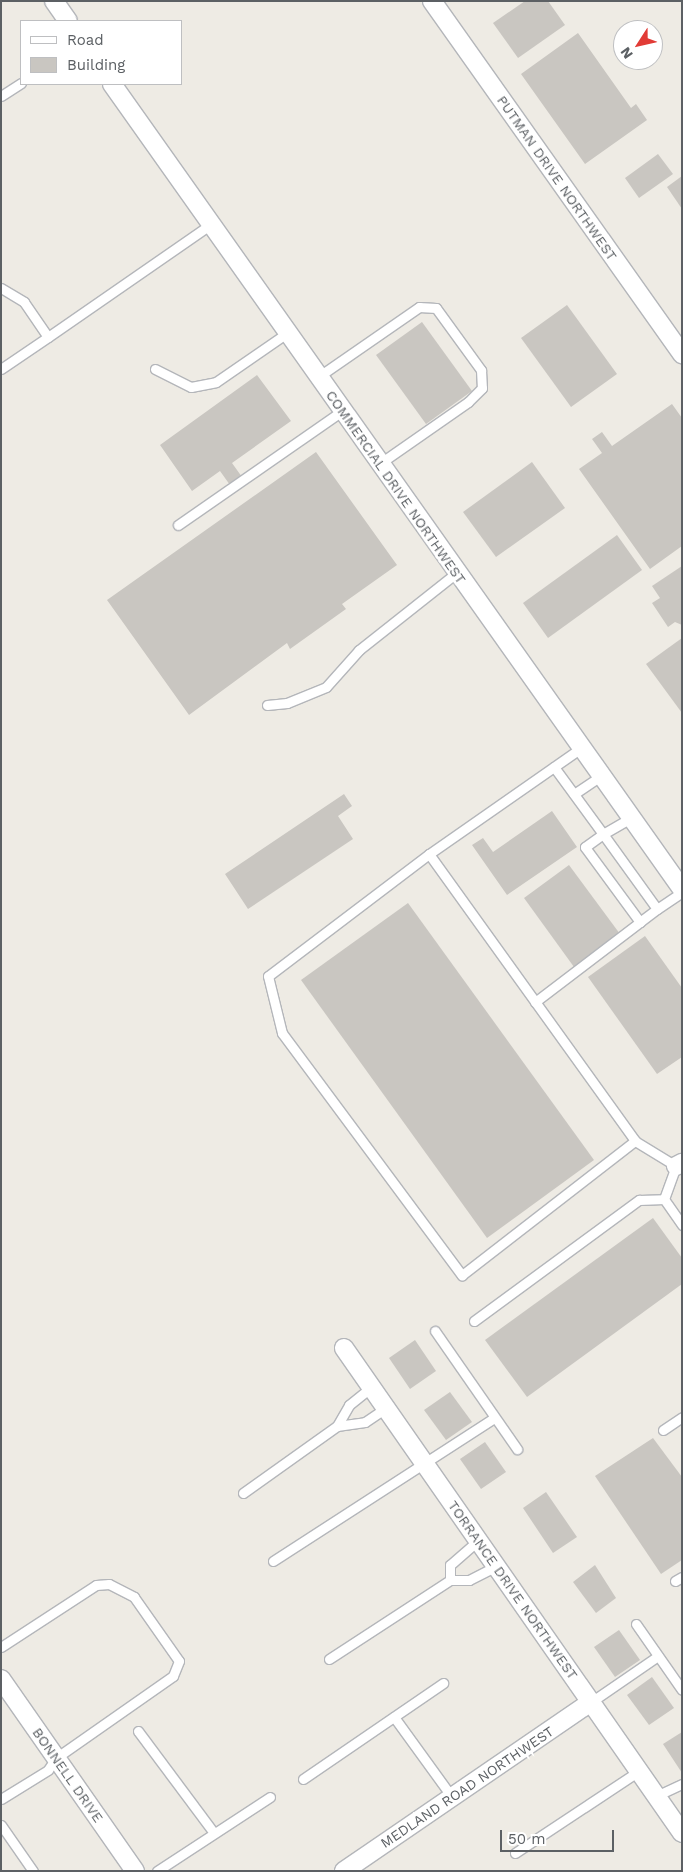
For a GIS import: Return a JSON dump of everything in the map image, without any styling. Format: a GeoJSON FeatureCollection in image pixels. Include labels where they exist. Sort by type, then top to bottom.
{"type":"FeatureCollection","features":[{"type":"Feature","properties":{"kind":"street"},"geometry":{"type":"LineString","coordinates":[[54,1],[67,20]]}},
{"type":"Feature","properties":{"kind":"street","name":"PUTMAN DRIVE NORTHWEST"},"geometry":{"type":"LineString","coordinates":[[432,1],[682,354]]}},
{"type":"Feature","properties":{"kind":"street","name":"COMMERCIAL DRIVE NORTHWEST"},"geometry":{"type":"LineString","coordinates":[[113,85],[682,891]]}},
{"type":"Feature","properties":{"kind":"street","name":"TORRANCE DRIVE NORTHWEST"},"geometry":{"type":"LineString","coordinates":[[344,1348],[682,1833]]}},
{"type":"Feature","properties":{"kind":"street","name":"BONNELL DRIVE"},"geometry":{"type":"LineString","coordinates":[[1,1679],[135,1871]]}},
{"type":"Feature","properties":{"kind":"street","name":"MEDLAND ROAD NORTHWEST"},"geometry":{"type":"LineString","coordinates":[[344,1871],[591,1702]]}},
{"type":"Feature","properties":{"kind":"lane"},"geometry":{"type":"LineString","coordinates":[[1,96],[20,84]]}},
{"type":"Feature","properties":{"kind":"lane"},"geometry":{"type":"LineString","coordinates":[[1,369],[211,224]]}},
{"type":"Feature","properties":{"kind":"lane"},"geometry":{"type":"LineString","coordinates":[[1,288],[24,302],[48,337]]}},
{"type":"Feature","properties":{"kind":"lane"},"geometry":{"type":"LineString","coordinates":[[318,377],[419,307],[436,308],[481,370],[482,388],[468,402],[379,464]]}},
{"type":"Feature","properties":{"kind":"lane"},"geometry":{"type":"LineString","coordinates":[[155,369],[191,387],[216,382],[287,332]]}},
{"type":"Feature","properties":{"kind":"lane"},"geometry":{"type":"LineString","coordinates":[[178,525],[342,411]]}},
{"type":"Feature","properties":{"kind":"lane"},"geometry":{"type":"LineString","coordinates":[[267,705],[287,703],[326,687],[359,650],[456,573]]}},
{"type":"Feature","properties":{"kind":"lane"},"geometry":{"type":"LineString","coordinates":[[581,748],[429,854],[268,976],[282,1033],[462,1275],[634,1142]]}},
{"type":"Feature","properties":{"kind":"lane"},"geometry":{"type":"LineString","coordinates":[[554,766],[657,909]]}},
{"type":"Feature","properties":{"kind":"lane"},"geometry":{"type":"LineString","coordinates":[[574,794],[601,776]]}},
{"type":"Feature","properties":{"kind":"lane"},"geometry":{"type":"LineString","coordinates":[[631,818],[585,847],[640,922]]}},
{"type":"Feature","properties":{"kind":"lane"},"geometry":{"type":"LineString","coordinates":[[429,854],[634,1142],[679,1164],[664,1199]]}},
{"type":"Feature","properties":{"kind":"lane"},"geometry":{"type":"LineString","coordinates":[[535,1002],[682,891]]}},
{"type":"Feature","properties":{"kind":"lane"},"geometry":{"type":"LineString","coordinates":[[664,1199],[682,1225]]}},
{"type":"Feature","properties":{"kind":"lane"},"geometry":{"type":"LineString","coordinates":[[474,1322],[638,1200],[664,1199]]}},
{"type":"Feature","properties":{"kind":"lane"},"geometry":{"type":"LineString","coordinates":[[435,1331],[517,1449]]}},
{"type":"Feature","properties":{"kind":"lane"},"geometry":{"type":"LineString","coordinates":[[338,1426],[349,1405],[371,1387]]}},
{"type":"Feature","properties":{"kind":"lane"},"geometry":{"type":"LineString","coordinates":[[244,1492],[338,1426],[365,1422],[386,1408]]}},
{"type":"Feature","properties":{"kind":"lane"},"geometry":{"type":"LineString","coordinates":[[663,1430],[682,1417]]}},
{"type":"Feature","properties":{"kind":"lane"},"geometry":{"type":"LineString","coordinates":[[272,1561],[494,1418]]}},
{"type":"Feature","properties":{"kind":"lane"},"geometry":{"type":"LineString","coordinates":[[450,1580],[450,1565],[478,1541]]}},
{"type":"Feature","properties":{"kind":"lane"},"geometry":{"type":"LineString","coordinates":[[329,1659],[450,1580],[470,1580],[496,1566]]}},
{"type":"Feature","properties":{"kind":"lane"},"geometry":{"type":"LineString","coordinates":[[1,1647],[96,1585],[110,1584],[134,1597],[179,1661],[173,1676],[56,1758],[48,1770],[1,1799]]}},
{"type":"Feature","properties":{"kind":"lane"},"geometry":{"type":"LineString","coordinates":[[636,1624],[682,1690]]}},
{"type":"Feature","properties":{"kind":"lane"},"geometry":{"type":"LineString","coordinates":[[591,1702],[658,1656]]}},
{"type":"Feature","properties":{"kind":"lane"},"geometry":{"type":"LineString","coordinates":[[304,1779],[443,1683]]}},
{"type":"Feature","properties":{"kind":"lane"},"geometry":{"type":"LineString","coordinates":[[394,1717],[452,1797]]}},
{"type":"Feature","properties":{"kind":"lane"},"geometry":{"type":"LineString","coordinates":[[138,1731],[214,1833]]}},
{"type":"Feature","properties":{"kind":"lane"},"geometry":{"type":"LineString","coordinates":[[515,1853],[639,1771]]}},
{"type":"Feature","properties":{"kind":"lane"},"geometry":{"type":"LineString","coordinates":[[656,1796],[682,1784]]}},
{"type":"Feature","properties":{"kind":"lane"},"geometry":{"type":"LineString","coordinates":[[157,1871],[270,1797]]}},
{"type":"Feature","properties":{"kind":"lane"},"geometry":{"type":"LineString","coordinates":[[1,1825],[33,1871]]}},
{"type":"Feature","properties":{"kind":"building"},"geometry":{"type":"Polygon","coordinates":[[[525,1],[548,1],[565,25],[518,58],[493,23],[525,1]]]}},
{"type":"Feature","properties":{"kind":"building"},"geometry":{"type":"Polygon","coordinates":[[[578,33],[631,108],[636,104],[647,120],[585,164],[521,74],[578,33]]]}},
{"type":"Feature","properties":{"kind":"building"},"geometry":{"type":"Polygon","coordinates":[[[658,154],[673,174],[639,198],[625,178],[658,154]]]}},
{"type":"Feature","properties":{"kind":"building"},"geometry":{"type":"Polygon","coordinates":[[[682,176],[682,209],[667,187],[682,176]]]}},
{"type":"Feature","properties":{"kind":"building"},"geometry":{"type":"Polygon","coordinates":[[[567,305],[617,374],[571,407],[521,338],[567,305]]]}},
{"type":"Feature","properties":{"kind":"building"},"geometry":{"type":"Polygon","coordinates":[[[422,322],[472,391],[426,424],[376,355],[422,322]]]}},
{"type":"Feature","properties":{"kind":"building"},"geometry":{"type":"Polygon","coordinates":[[[257,375],[291,421],[232,463],[242,477],[230,485],[220,471],[192,491],[160,445],[257,375]]]}},
{"type":"Feature","properties":{"kind":"building"},"geometry":{"type":"Polygon","coordinates":[[[672,404],[682,418],[682,546],[650,569],[579,469],[602,453],[592,439],[602,432],[612,446],[672,404]]]}},
{"type":"Feature","properties":{"kind":"building"},"geometry":{"type":"Polygon","coordinates":[[[316,452],[397,565],[342,604],[346,609],[290,649],[287,643],[189,715],[107,600],[316,452]]]}},
{"type":"Feature","properties":{"kind":"building"},"geometry":{"type":"Polygon","coordinates":[[[532,462],[565,508],[496,557],[463,512],[532,462]]]}},
{"type":"Feature","properties":{"kind":"building"},"geometry":{"type":"Polygon","coordinates":[[[617,535],[642,570],[548,638],[523,603],[617,535]]]}},
{"type":"Feature","properties":{"kind":"building"},"geometry":{"type":"Polygon","coordinates":[[[682,566],[682,625],[675,622],[668,627],[652,603],[660,598],[652,586],[682,566]]]}},
{"type":"Feature","properties":{"kind":"building"},"geometry":{"type":"Polygon","coordinates":[[[682,638],[682,713],[646,664],[682,638]]]}},
{"type":"Feature","properties":{"kind":"building"},"geometry":{"type":"Polygon","coordinates":[[[344,794],[352,806],[338,816],[353,839],[248,909],[225,874],[344,794]]]}},
{"type":"Feature","properties":{"kind":"building"},"geometry":{"type":"Polygon","coordinates":[[[552,811],[577,847],[507,895],[472,845],[483,838],[493,852],[552,811]]]}},
{"type":"Feature","properties":{"kind":"building"},"geometry":{"type":"Polygon","coordinates":[[[569,865],[620,934],[574,967],[524,898],[569,865]]]}},
{"type":"Feature","properties":{"kind":"building"},"geometry":{"type":"Polygon","coordinates":[[[408,903],[594,1160],[487,1238],[301,980],[408,903]]]}},
{"type":"Feature","properties":{"kind":"building"},"geometry":{"type":"Polygon","coordinates":[[[645,936],[682,988],[682,1057],[657,1074],[588,977],[645,936]]]}},
{"type":"Feature","properties":{"kind":"building"},"geometry":{"type":"Polygon","coordinates":[[[653,1218],[682,1258],[682,1284],[527,1397],[485,1340],[653,1218]]]}},
{"type":"Feature","properties":{"kind":"building"},"geometry":{"type":"Polygon","coordinates":[[[415,1340],[436,1371],[410,1389],[389,1358],[415,1340]]]}},
{"type":"Feature","properties":{"kind":"building"},"geometry":{"type":"Polygon","coordinates":[[[450,1392],[472,1422],[446,1440],[424,1410],[450,1392]]]}},
{"type":"Feature","properties":{"kind":"building"},"geometry":{"type":"Polygon","coordinates":[[[653,1438],[682,1477],[682,1560],[661,1574],[595,1476],[653,1438]]]}},
{"type":"Feature","properties":{"kind":"building"},"geometry":{"type":"Polygon","coordinates":[[[485,1442],[506,1472],[481,1489],[460,1459],[485,1442]]]}},
{"type":"Feature","properties":{"kind":"building"},"geometry":{"type":"Polygon","coordinates":[[[546,1492],[577,1537],[553,1553],[523,1508],[546,1492]]]}},
{"type":"Feature","properties":{"kind":"building"},"geometry":{"type":"Polygon","coordinates":[[[595,1565],[616,1598],[596,1613],[573,1582],[595,1565]]]}},
{"type":"Feature","properties":{"kind":"building"},"geometry":{"type":"Polygon","coordinates":[[[619,1630],[640,1660],[615,1677],[594,1647],[619,1630]]]}},
{"type":"Feature","properties":{"kind":"building"},"geometry":{"type":"Polygon","coordinates":[[[652,1677],[674,1708],[649,1725],[627,1695],[652,1677]]]}},
{"type":"Feature","properties":{"kind":"building"},"geometry":{"type":"Polygon","coordinates":[[[682,1732],[682,1773],[663,1744],[682,1732]]]}}]}
